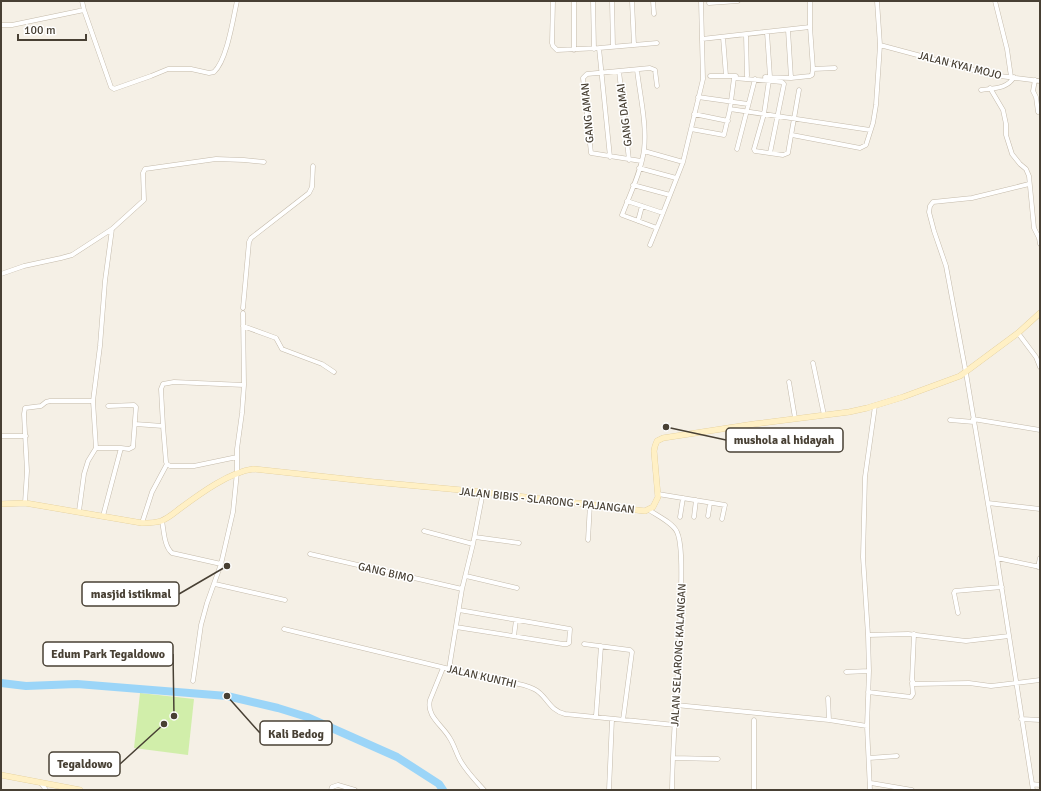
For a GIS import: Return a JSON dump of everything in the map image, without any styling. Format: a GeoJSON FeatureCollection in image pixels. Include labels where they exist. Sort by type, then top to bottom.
{"type":"FeatureCollection","features":[{"type":"Feature","properties":{"kind":"main road"},"geometry":{"type":"LineString","coordinates":[[658,494],[654,451],[656,444],[660,440],[680,435],[795,418],[849,412],[875,406],[932,387],[966,373],[1018,333],[1040,313]]}},
{"type":"Feature","properties":{"kind":"main road","name":"JALAN BIBIS - SLARONG - PAJANGAN"},"geometry":{"type":"LineString","coordinates":[[1,504],[25,503],[79,511],[142,523],[151,523],[162,521],[237,472],[260,469],[366,482],[483,492],[641,511],[649,510],[653,507],[658,494]]}},
{"type":"Feature","properties":{"kind":"main road"},"geometry":{"type":"LineString","coordinates":[[1,775],[80,790]]}},
{"type":"Feature","properties":{"kind":"street"},"geometry":{"type":"LineString","coordinates":[[82,1],[111,87],[114,89],[168,69],[191,69],[209,73],[214,72],[225,52],[237,1]]}},
{"type":"Feature","properties":{"kind":"street"},"geometry":{"type":"LineString","coordinates":[[553,1],[553,46],[557,50],[596,49],[657,43]]}},
{"type":"Feature","properties":{"kind":"street"},"geometry":{"type":"LineString","coordinates":[[574,1],[574,50]]}},
{"type":"Feature","properties":{"kind":"street"},"geometry":{"type":"LineString","coordinates":[[593,1],[596,49],[601,73],[610,157],[641,161]]}},
{"type":"Feature","properties":{"kind":"street"},"geometry":{"type":"LineString","coordinates":[[612,1],[613,47]]}},
{"type":"Feature","properties":{"kind":"street"},"geometry":{"type":"LineString","coordinates":[[632,1],[634,45]]}},
{"type":"Feature","properties":{"kind":"street"},"geometry":{"type":"LineString","coordinates":[[653,1],[654,14]]}},
{"type":"Feature","properties":{"kind":"street"},"geometry":{"type":"LineString","coordinates":[[650,245],[683,162],[704,76],[701,1]]}},
{"type":"Feature","properties":{"kind":"street"},"geometry":{"type":"LineString","coordinates":[[709,3],[738,1]]}},
{"type":"Feature","properties":{"kind":"street"},"geometry":{"type":"LineString","coordinates":[[691,129],[723,135],[725,133],[734,78],[791,78],[810,76],[813,73],[810,1]]}},
{"type":"Feature","properties":{"kind":"street"},"geometry":{"type":"LineString","coordinates":[[792,135],[860,148],[866,145],[873,123],[876,105],[880,45],[877,1]]}},
{"type":"Feature","properties":{"kind":"street"},"geometry":{"type":"LineString","coordinates":[[982,90],[1008,85],[1013,77],[995,1]]}},
{"type":"Feature","properties":{"kind":"street"},"geometry":{"type":"LineString","coordinates":[[1,26],[84,10]]}},
{"type":"Feature","properties":{"kind":"street"},"geometry":{"type":"LineString","coordinates":[[702,39],[810,27]]}},
{"type":"Feature","properties":{"kind":"street"},"geometry":{"type":"LineString","coordinates":[[788,30],[791,78]]}},
{"type":"Feature","properties":{"kind":"street"},"geometry":{"type":"LineString","coordinates":[[767,32],[770,79],[764,114],[754,151],[786,155],[789,151],[799,90]]}},
{"type":"Feature","properties":{"kind":"street"},"geometry":{"type":"LineString","coordinates":[[746,34],[747,76]]}},
{"type":"Feature","properties":{"kind":"street"},"geometry":{"type":"LineString","coordinates":[[723,37],[726,76]]}},
{"type":"Feature","properties":{"kind":"street","name":"JALAN KYAI MOJO"},"geometry":{"type":"LineString","coordinates":[[880,45],[992,74],[1040,81]]}},
{"type":"Feature","properties":{"kind":"street"},"geometry":{"type":"LineString","coordinates":[[813,68],[835,68]]}},
{"type":"Feature","properties":{"kind":"street"},"geometry":{"type":"LineString","coordinates":[[601,73],[653,69],[655,70],[658,86]]}},
{"type":"Feature","properties":{"kind":"street"},"geometry":{"type":"LineString","coordinates":[[637,70],[644,130],[644,151],[622,215],[657,228]]}},
{"type":"Feature","properties":{"kind":"street","name":"GANG DAMAI"},"geometry":{"type":"LineString","coordinates":[[619,71],[629,160]]}},
{"type":"Feature","properties":{"kind":"street","name":"GANG AMAN"},"geometry":{"type":"LineString","coordinates":[[601,73],[587,74],[583,78],[591,153],[610,157]]}},
{"type":"Feature","properties":{"kind":"street"},"geometry":{"type":"LineString","coordinates":[[710,76],[747,76],[770,79],[782,82],[784,84],[770,153]]}},
{"type":"Feature","properties":{"kind":"street"},"geometry":{"type":"LineString","coordinates":[[737,149],[754,79]]}},
{"type":"Feature","properties":{"kind":"street"},"geometry":{"type":"LineString","coordinates":[[1034,80],[1033,91],[1036,98],[1038,112]]}},
{"type":"Feature","properties":{"kind":"street"},"geometry":{"type":"LineString","coordinates":[[990,88],[1003,110],[1006,124],[1006,135],[1012,154],[1026,169],[1029,176],[1034,228],[1040,244]]}},
{"type":"Feature","properties":{"kind":"street"},"geometry":{"type":"LineString","coordinates":[[698,97],[748,104]]}},
{"type":"Feature","properties":{"kind":"street"},"geometry":{"type":"LineString","coordinates":[[730,109],[870,130]]}},
{"type":"Feature","properties":{"kind":"street"},"geometry":{"type":"LineString","coordinates":[[694,114],[728,121]]}},
{"type":"Feature","properties":{"kind":"street"},"geometry":{"type":"LineString","coordinates":[[644,151],[683,162]]}},
{"type":"Feature","properties":{"kind":"street"},"geometry":{"type":"LineString","coordinates":[[1,274],[24,266],[72,255],[112,229],[144,200],[143,173],[145,169],[216,159],[264,162]]}},
{"type":"Feature","properties":{"kind":"street"},"geometry":{"type":"LineString","coordinates":[[193,681],[200,630],[207,603],[221,564],[231,525],[237,472],[236,457],[244,385],[243,311],[249,242],[251,238],[309,193],[312,187],[313,166]]}},
{"type":"Feature","properties":{"kind":"street"},"geometry":{"type":"LineString","coordinates":[[639,168],[676,178]]}},
{"type":"Feature","properties":{"kind":"street"},"geometry":{"type":"LineString","coordinates":[[1029,184],[972,198],[933,202],[930,206],[929,212],[934,232],[946,266],[966,373],[1002,587],[1033,790]]}},
{"type":"Feature","properties":{"kind":"street"},"geometry":{"type":"LineString","coordinates":[[633,185],[670,195]]}},
{"type":"Feature","properties":{"kind":"street"},"geometry":{"type":"LineString","coordinates":[[627,201],[663,213]]}},
{"type":"Feature","properties":{"kind":"street"},"geometry":{"type":"LineString","coordinates":[[638,221],[642,206]]}},
{"type":"Feature","properties":{"kind":"street"},"geometry":{"type":"LineString","coordinates":[[79,511],[84,474],[88,461],[96,448],[93,401],[112,229]]}},
{"type":"Feature","properties":{"kind":"street"},"geometry":{"type":"LineString","coordinates":[[243,326],[276,338],[282,349],[322,364],[334,372]]}},
{"type":"Feature","properties":{"kind":"street"},"geometry":{"type":"LineString","coordinates":[[1018,333],[1036,357],[1040,367]]}},
{"type":"Feature","properties":{"kind":"street"},"geometry":{"type":"LineString","coordinates":[[812,364],[824,415]]}},
{"type":"Feature","properties":{"kind":"street"},"geometry":{"type":"LineString","coordinates":[[142,523],[152,492],[167,464],[161,389],[163,384],[174,382],[244,385]]}},
{"type":"Feature","properties":{"kind":"street"},"geometry":{"type":"LineString","coordinates":[[789,382],[795,418]]}},
{"type":"Feature","properties":{"kind":"street"},"geometry":{"type":"LineString","coordinates":[[25,503],[27,471],[24,410],[26,407],[41,406],[50,401],[93,401]]}},
{"type":"Feature","properties":{"kind":"street"},"geometry":{"type":"LineString","coordinates":[[96,448],[128,449],[133,447],[136,406],[108,406]]}},
{"type":"Feature","properties":{"kind":"street"},"geometry":{"type":"LineString","coordinates":[[870,790],[871,783],[867,726],[869,671],[868,635],[863,557],[866,477],[875,406]]}},
{"type":"Feature","properties":{"kind":"street"},"geometry":{"type":"LineString","coordinates":[[950,420],[974,421],[1040,430]]}},
{"type":"Feature","properties":{"kind":"street"},"geometry":{"type":"LineString","coordinates":[[135,424],[163,426]]}},
{"type":"Feature","properties":{"kind":"street"},"geometry":{"type":"LineString","coordinates":[[1,436],[26,436]]}},
{"type":"Feature","properties":{"kind":"street"},"geometry":{"type":"LineString","coordinates":[[103,516],[121,448]]}},
{"type":"Feature","properties":{"kind":"street"},"geometry":{"type":"LineString","coordinates":[[167,464],[170,466],[194,466],[236,457]]}},
{"type":"Feature","properties":{"kind":"street"},"geometry":{"type":"LineString","coordinates":[[449,669],[462,589],[475,536],[483,492]]}},
{"type":"Feature","properties":{"kind":"street"},"geometry":{"type":"LineString","coordinates":[[658,494],[725,505],[722,519]]}},
{"type":"Feature","properties":{"kind":"street"},"geometry":{"type":"LineString","coordinates":[[680,517],[683,498]]}},
{"type":"Feature","properties":{"kind":"street"},"geometry":{"type":"LineString","coordinates":[[694,517],[696,500]]}},
{"type":"Feature","properties":{"kind":"street"},"geometry":{"type":"LineString","coordinates":[[708,516],[710,503]]}},
{"type":"Feature","properties":{"kind":"street"},"geometry":{"type":"LineString","coordinates":[[988,503],[1040,509]]}},
{"type":"Feature","properties":{"kind":"street"},"geometry":{"type":"LineString","coordinates":[[588,540],[590,504]]}},
{"type":"Feature","properties":{"kind":"street","name":"JALAN SELARONG KALANGAN"},"geometry":{"type":"LineString","coordinates":[[649,510],[673,527],[677,532],[679,539],[681,629],[672,790]]}},
{"type":"Feature","properties":{"kind":"street"},"geometry":{"type":"LineString","coordinates":[[162,521],[166,545],[168,550],[172,553],[221,564]]}},
{"type":"Feature","properties":{"kind":"street"},"geometry":{"type":"LineString","coordinates":[[424,531],[473,544]]}},
{"type":"Feature","properties":{"kind":"street"},"geometry":{"type":"LineString","coordinates":[[475,536],[519,543]]}},
{"type":"Feature","properties":{"kind":"street","name":"GANG BIMO"},"geometry":{"type":"LineString","coordinates":[[310,554],[462,589]]}},
{"type":"Feature","properties":{"kind":"street"},"geometry":{"type":"LineString","coordinates":[[997,558],[1039,567],[1040,558]]}},
{"type":"Feature","properties":{"kind":"street"},"geometry":{"type":"LineString","coordinates":[[466,576],[517,588]]}},
{"type":"Feature","properties":{"kind":"street"},"geometry":{"type":"LineString","coordinates":[[215,584],[285,600]]}},
{"type":"Feature","properties":{"kind":"street"},"geometry":{"type":"LineString","coordinates":[[958,613],[954,593],[955,591],[1002,587]]}},
{"type":"Feature","properties":{"kind":"street"},"geometry":{"type":"LineString","coordinates":[[456,627],[566,644],[569,643],[570,629],[459,610]]}},
{"type":"Feature","properties":{"kind":"street"},"geometry":{"type":"LineString","coordinates":[[514,636],[516,620]]}},
{"type":"Feature","properties":{"kind":"street","name":"JALAN KUNTHI"},"geometry":{"type":"LineString","coordinates":[[284,629],[534,689],[560,713],[675,725]]}},
{"type":"Feature","properties":{"kind":"street"},"geometry":{"type":"LineString","coordinates":[[868,635],[914,634],[966,641],[1009,636]]}},
{"type":"Feature","properties":{"kind":"street"},"geometry":{"type":"LineString","coordinates":[[868,692],[911,697],[913,694],[914,634]]}},
{"type":"Feature","properties":{"kind":"street"},"geometry":{"type":"LineString","coordinates":[[584,644],[630,650],[632,652],[622,720]]}},
{"type":"Feature","properties":{"kind":"street"},"geometry":{"type":"LineString","coordinates":[[596,716],[602,646]]}},
{"type":"Feature","properties":{"kind":"street"},"geometry":{"type":"LineString","coordinates":[[443,668],[430,700],[430,710],[432,715],[448,736],[465,768],[484,790]]}},
{"type":"Feature","properties":{"kind":"street"},"geometry":{"type":"LineString","coordinates":[[846,672],[869,671]]}},
{"type":"Feature","properties":{"kind":"street"},"geometry":{"type":"LineString","coordinates":[[912,684],[969,683],[991,686],[1040,680]]}},
{"type":"Feature","properties":{"kind":"street"},"geometry":{"type":"LineString","coordinates":[[828,698],[829,720]]}},
{"type":"Feature","properties":{"kind":"street"},"geometry":{"type":"LineString","coordinates":[[676,705],[829,720],[867,726]]}},
{"type":"Feature","properties":{"kind":"street"},"geometry":{"type":"LineString","coordinates":[[609,790],[612,719]]}},
{"type":"Feature","properties":{"kind":"street"},"geometry":{"type":"LineString","coordinates":[[1021,719],[1040,720]]}},
{"type":"Feature","properties":{"kind":"street"},"geometry":{"type":"LineString","coordinates":[[754,720],[754,790]]}},
{"type":"Feature","properties":{"kind":"street"},"geometry":{"type":"LineString","coordinates":[[869,758],[897,756]]}},
{"type":"Feature","properties":{"kind":"street"},"geometry":{"type":"LineString","coordinates":[[673,758],[718,759]]}},
{"type":"Feature","properties":{"kind":"street"},"geometry":{"type":"LineString","coordinates":[[42,783],[46,790]]}},
{"type":"Feature","properties":{"kind":"street"},"geometry":{"type":"LineString","coordinates":[[871,783],[912,790]]}},
{"type":"Feature","properties":{"kind":"street"},"geometry":{"type":"LineString","coordinates":[[1032,784],[1040,785]]}},
{"type":"Feature","properties":{"kind":"street"},"geometry":{"type":"LineString","coordinates":[[331,790],[332,787],[338,786],[355,790]]}},
{"type":"Feature","properties":{"kind":"green space"},"geometry":{"type":"Polygon","coordinates":[[[140,693],[194,699],[188,755],[134,748],[140,693]]]}},
{"type":"Feature","properties":{"kind":"waterway"},"geometry":{"type":"LineString","coordinates":[[1,683],[26,686],[77,684],[227,696],[278,708],[307,717],[397,757],[439,784],[443,790]]}},
{"type":"Feature","properties":{"kind":"place","name":"mushola al hidayah"},"geometry":{"type":"Point","coordinates":[666,427]}},
{"type":"Feature","properties":{"kind":"place","name":"masjid istikmal"},"geometry":{"type":"Point","coordinates":[227,566]}},
{"type":"Feature","properties":{"kind":"place","name":"Kali Bedog"},"geometry":{"type":"Point","coordinates":[227,696]}},
{"type":"Feature","properties":{"kind":"place","name":"Edum Park Tegaldowo"},"geometry":{"type":"Point","coordinates":[174,716]}},
{"type":"Feature","properties":{"kind":"place","name":"Tegaldowo"},"geometry":{"type":"Point","coordinates":[164,724]}}]}
